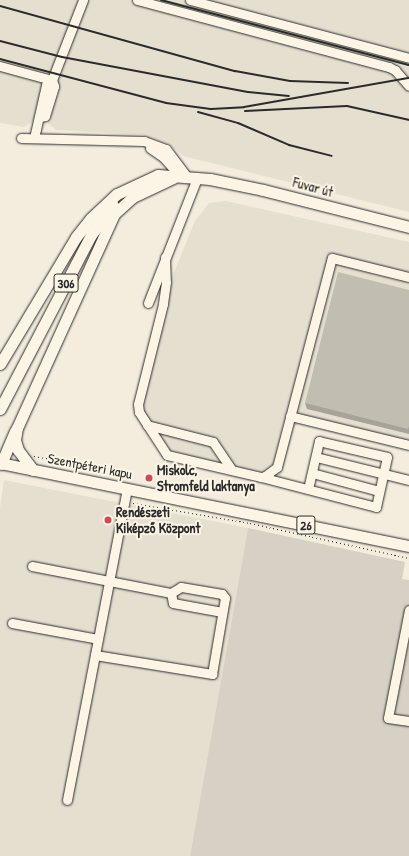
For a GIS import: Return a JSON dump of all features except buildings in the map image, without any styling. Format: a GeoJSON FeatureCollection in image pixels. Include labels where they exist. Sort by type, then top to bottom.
{"type":"FeatureCollection","features":[{"type":"Feature","properties":{"kind":"main road"},"geometry":{"type":"LineString","coordinates":[[0,364],[76,237],[91,218],[117,194],[158,175],[189,177]]}},
{"type":"Feature","properties":{"kind":"main road"},"geometry":{"type":"LineString","coordinates":[[0,464],[114,214],[132,197],[166,180],[189,177]]}},
{"type":"Feature","properties":{"kind":"main road","name":"Fuvar út"},"geometry":{"type":"LineString","coordinates":[[189,177],[263,190],[409,227]]}},
{"type":"Feature","properties":{"kind":"main road","name":"306"},"geometry":{"type":"LineString","coordinates":[[0,409],[91,235],[109,210],[132,190],[156,180],[189,177]]}},
{"type":"Feature","properties":{"kind":"main road"},"geometry":{"type":"LineString","coordinates":[[17,428],[15,440],[22,454],[33,470]]}},
{"type":"Feature","properties":{"kind":"main road","name":"Szentpéteri kapu"},"geometry":{"type":"LineString","coordinates":[[0,464],[409,546]]}},
{"type":"Feature","properties":{"kind":"street"},"geometry":{"type":"LineString","coordinates":[[34,138],[41,117],[39,113],[46,85],[52,80],[83,0]]}},
{"type":"Feature","properties":{"kind":"street"},"geometry":{"type":"LineString","coordinates":[[138,0],[389,67],[395,70],[409,86]]}},
{"type":"Feature","properties":{"kind":"street"},"geometry":{"type":"LineString","coordinates":[[190,0],[409,58]]}},
{"type":"Feature","properties":{"kind":"street"},"geometry":{"type":"LineString","coordinates":[[0,66],[52,80]]}},
{"type":"Feature","properties":{"kind":"street"},"geometry":{"type":"LineString","coordinates":[[21,138],[132,141],[153,144],[174,157],[189,177]]}},
{"type":"Feature","properties":{"kind":"street"},"geometry":{"type":"LineString","coordinates":[[132,141],[150,147],[189,177]]}},
{"type":"Feature","properties":{"kind":"street"},"geometry":{"type":"LineString","coordinates":[[158,175],[163,157]]}},
{"type":"Feature","properties":{"kind":"street"},"geometry":{"type":"LineString","coordinates":[[148,303],[165,257],[189,177]]}},
{"type":"Feature","properties":{"kind":"street"},"geometry":{"type":"LineString","coordinates":[[165,257],[166,282],[163,304],[138,404],[147,424],[167,455],[261,476],[308,489],[376,507],[387,457],[319,441],[308,489]]}},
{"type":"Feature","properties":{"kind":"street"},"geometry":{"type":"LineString","coordinates":[[261,476],[265,476],[276,467],[332,258],[409,277]]}},
{"type":"Feature","properties":{"kind":"street"},"geometry":{"type":"LineString","coordinates":[[290,416],[409,445]]}},
{"type":"Feature","properties":{"kind":"street"},"geometry":{"type":"LineString","coordinates":[[147,424],[213,442],[232,470]]}},
{"type":"Feature","properties":{"kind":"street"},"geometry":{"type":"LineString","coordinates":[[316,457],[409,480]]}},
{"type":"Feature","properties":{"kind":"street"},"geometry":{"type":"LineString","coordinates":[[312,472],[379,491]]}},
{"type":"Feature","properties":{"kind":"street"},"geometry":{"type":"LineString","coordinates":[[67,800],[125,501],[124,488]]}},
{"type":"Feature","properties":{"kind":"street"},"geometry":{"type":"LineString","coordinates":[[32,566],[171,593],[180,587],[222,594],[225,598],[212,674],[95,655]]}},
{"type":"Feature","properties":{"kind":"street"},"geometry":{"type":"LineString","coordinates":[[171,593],[173,603],[222,612]]}},
{"type":"Feature","properties":{"kind":"street"},"geometry":{"type":"LineString","coordinates":[[409,610],[405,657],[388,718],[409,721]]}},
{"type":"Feature","properties":{"kind":"street"},"geometry":{"type":"LineString","coordinates":[[12,623],[98,639]]}},
{"type":"Feature","properties":{"kind":"path"},"geometry":{"type":"LineString","coordinates":[[22,454],[122,472],[124,488]]}},
{"type":"Feature","properties":{"kind":"path"},"geometry":{"type":"LineString","coordinates":[[125,501],[250,523],[409,558]]}},
{"type":"Feature","properties":{"kind":"shaded area"},"geometry":{"type":"Polygon","coordinates":[[[0,0],[409,0],[409,212],[183,156],[170,145],[142,135],[56,130],[47,122],[49,118],[36,115],[34,121],[24,127],[0,123],[0,0]]]}},
{"type":"Feature","properties":{"kind":"shaded area"},"geometry":{"type":"Polygon","coordinates":[[[226,201],[409,242],[409,450],[300,423],[294,427],[278,487],[163,458],[135,408],[170,282],[195,221],[209,203],[226,201]]]}},
{"type":"Feature","properties":{"kind":"shaded area"},"geometry":{"type":"Polygon","coordinates":[[[4,480],[248,528],[190,856],[0,856],[0,508],[4,480]]]}},
{"type":"Feature","properties":{"kind":"shaded area"},"geometry":{"type":"Polygon","coordinates":[[[248,528],[405,562],[402,579],[409,580],[409,856],[190,856],[248,528]]]}},
{"type":"Feature","properties":{"kind":"railway"},"geometry":{"type":"LineString","coordinates":[[161,0],[409,65]]}},
{"type":"Feature","properties":{"kind":"railway"},"geometry":{"type":"LineString","coordinates":[[0,6],[235,71],[290,81],[348,83]]}},
{"type":"Feature","properties":{"kind":"railway"},"geometry":{"type":"LineString","coordinates":[[0,41],[62,57],[248,92],[289,96]]}},
{"type":"Feature","properties":{"kind":"railway"},"geometry":{"type":"LineString","coordinates":[[0,59],[166,103],[211,109],[244,107],[409,78]]}},
{"type":"Feature","properties":{"kind":"railway"},"geometry":{"type":"LineString","coordinates":[[245,111],[347,106],[409,120]]}},
{"type":"Feature","properties":{"kind":"railway"},"geometry":{"type":"LineString","coordinates":[[198,112],[238,123],[289,145],[332,156]]}},
{"type":"Feature","properties":{"kind":"place","name":"Miskolc, Stromfeld laktanya"},"geometry":{"type":"Point","coordinates":[149,478]}},
{"type":"Feature","properties":{"kind":"place","name":"Rendészeti Kiképző Központ"},"geometry":{"type":"Point","coordinates":[108,520]}}]}
